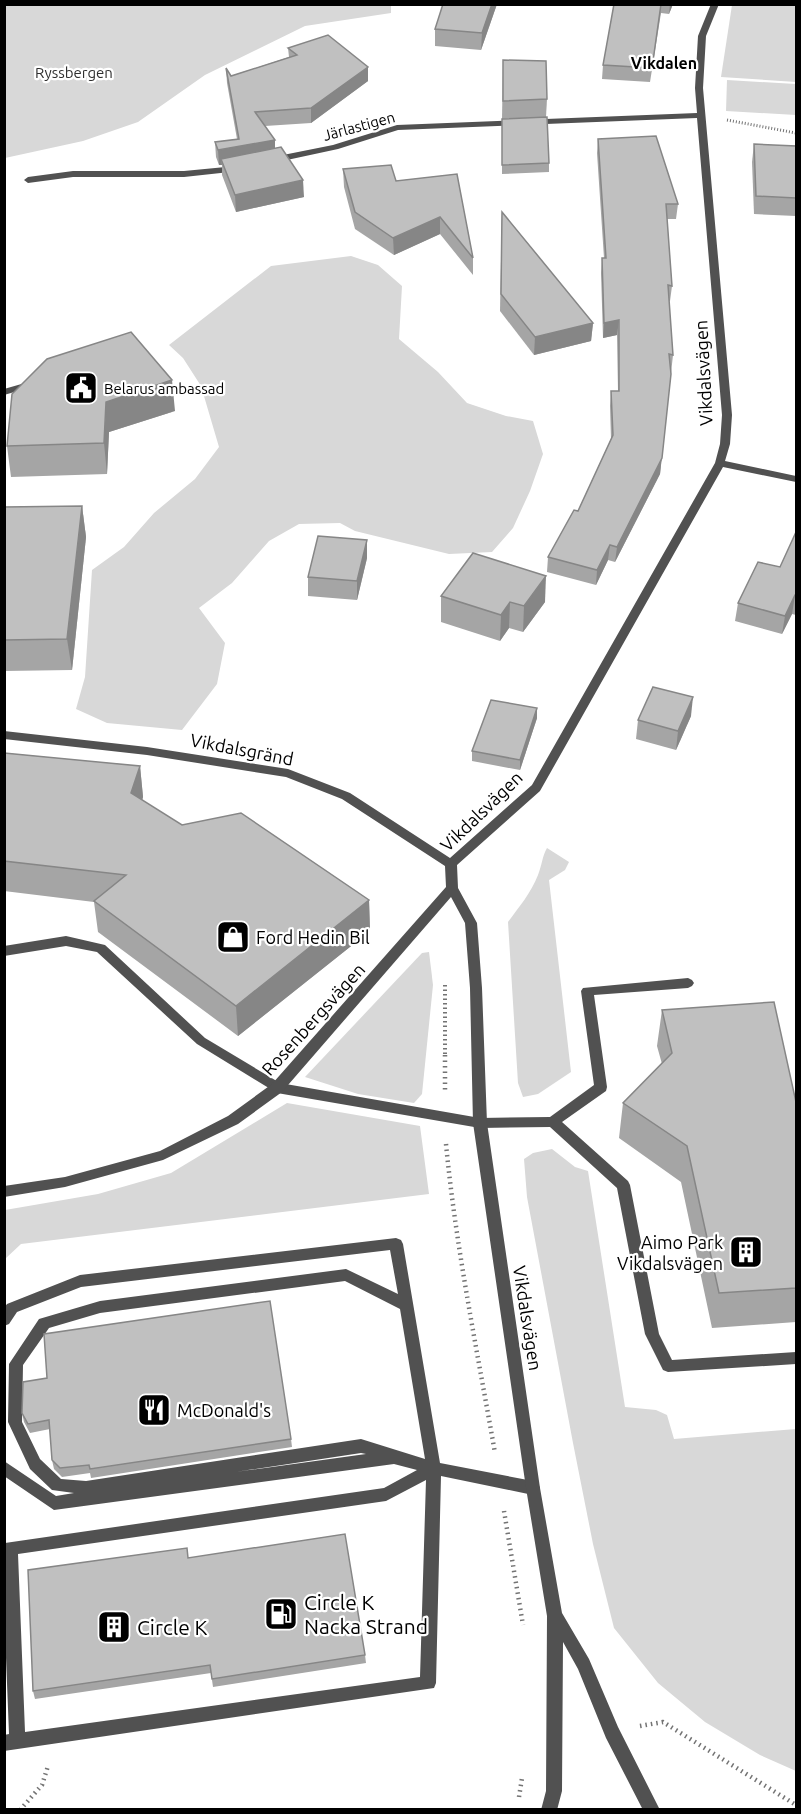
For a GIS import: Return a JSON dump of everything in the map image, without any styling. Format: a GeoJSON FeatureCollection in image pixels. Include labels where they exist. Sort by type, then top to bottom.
{"type":"FeatureCollection","features":[{"type":"Feature","properties":{"kind":"street","name":"Vikdalsvägen"},"geometry":{"type":"LineString","coordinates":[[549,1809],[554,1791],[555,1616],[533,1488],[480,1123],[476,988],[471,923],[452,888],[451,864],[536,788],[720,463],[725,444],[727,415],[700,115],[702,36],[715,4]]}},
{"type":"Feature","properties":{"kind":"street","name":"Järlastigen"},"geometry":{"type":"LineString","coordinates":[[268,162],[335,147],[397,128],[700,115]]}},
{"type":"Feature","properties":{"kind":"street"},"geometry":{"type":"LineString","coordinates":[[28,180],[73,174],[184,174],[246,166]]}},
{"type":"Feature","properties":{"kind":"street"},"geometry":{"type":"LineString","coordinates":[[4,392],[40,382]]}},
{"type":"Feature","properties":{"kind":"street"},"geometry":{"type":"LineString","coordinates":[[720,463],[796,479]]}},
{"type":"Feature","properties":{"kind":"street","name":"Vikdalsgränd"},"geometry":{"type":"LineString","coordinates":[[4,735],[147,751],[288,773],[346,796],[451,864]]}},
{"type":"Feature","properties":{"kind":"street","name":"Rosenbergsvägen"},"geometry":{"type":"LineString","coordinates":[[4,1192],[65,1182],[163,1155],[233,1120],[277,1088],[452,888]]}},
{"type":"Feature","properties":{"kind":"street"},"geometry":{"type":"LineString","coordinates":[[4,951],[66,941],[101,948],[201,1041],[277,1088],[480,1123],[553,1122],[601,1088],[587,991],[688,982]]}},
{"type":"Feature","properties":{"kind":"street"},"geometry":{"type":"LineString","coordinates":[[553,1122],[623,1185],[652,1334],[668,1366],[796,1358]]}},
{"type":"Feature","properties":{"kind":"street"},"geometry":{"type":"LineString","coordinates":[[4,1320],[12,1308],[80,1281],[396,1244],[434,1468],[428,1683],[11,1742],[10,1548],[386,1494],[434,1468]]}},
{"type":"Feature","properties":{"kind":"street"},"geometry":{"type":"LineString","coordinates":[[406,1305],[346,1275],[100,1307],[44,1323],[16,1364],[15,1422],[35,1464],[57,1485],[86,1488],[361,1446],[434,1468],[533,1488]]}},
{"type":"Feature","properties":{"kind":"street"},"geometry":{"type":"LineString","coordinates":[[4,1467],[54,1503],[394,1457]]}},
{"type":"Feature","properties":{"kind":"street","name":"Vikdalsvägen"},"geometry":{"type":"LineString","coordinates":[[555,1616],[584,1664],[612,1732],[652,1809]]}},
{"type":"Feature","properties":{"kind":"path"},"geometry":{"type":"LineString","coordinates":[[700,115],[796,133]]}},
{"type":"Feature","properties":{"kind":"path"},"geometry":{"type":"LineString","coordinates":[[20,1809],[42,1785]]}},
{"type":"Feature","properties":{"kind":"green space","name":"Ryssbergen"},"geometry":{"type":"Polygon","coordinates":[[[391,4],[391,13],[305,26],[205,75],[138,122],[83,141],[5,158],[4,5],[391,4]]]}},
{"type":"Feature","properties":{"kind":"green space"},"geometry":{"type":"Polygon","coordinates":[[[732,5],[796,5],[796,82],[721,77],[732,5]]]}},
{"type":"Feature","properties":{"kind":"green space"},"geometry":{"type":"Polygon","coordinates":[[[727,80],[796,84],[796,115],[726,111],[727,80]]]}},
{"type":"Feature","properties":{"kind":"green space"},"geometry":{"type":"Polygon","coordinates":[[[351,256],[378,265],[402,286],[399,339],[438,372],[467,403],[506,416],[533,421],[543,454],[530,491],[513,528],[492,552],[449,554],[355,531],[340,523],[299,524],[269,541],[232,583],[199,608],[225,643],[217,684],[182,730],[107,723],[76,709],[85,677],[92,570],[124,547],[154,513],[195,479],[219,447],[201,386],[183,358],[169,345],[271,266],[351,256]]]}},
{"type":"Feature","properties":{"kind":"green space"},"geometry":{"type":"Polygon","coordinates":[[[547,848],[569,862],[565,870],[549,880],[571,1072],[538,1094],[523,1097],[518,1083],[508,922],[532,888],[547,848]]]}},
{"type":"Feature","properties":{"kind":"green space"},"geometry":{"type":"Polygon","coordinates":[[[429,952],[433,985],[422,1094],[414,1103],[358,1094],[305,1077],[422,953],[429,952]]]}},
{"type":"Feature","properties":{"kind":"green space"},"geometry":{"type":"Polygon","coordinates":[[[287,1103],[420,1126],[429,1194],[21,1244],[5,1259],[5,1210],[98,1194],[171,1173],[287,1103]]]}},
{"type":"Feature","properties":{"kind":"green space"},"geometry":{"type":"Polygon","coordinates":[[[552,1149],[575,1167],[588,1171],[625,1407],[656,1410],[667,1415],[674,1439],[796,1429],[796,1771],[760,1755],[705,1722],[658,1683],[614,1628],[593,1544],[527,1197],[524,1159],[533,1153],[552,1149]]]}},
{"type":"Feature","properties":{"kind":"building"},"geometry":{"type":"Polygon","coordinates":[[[443,4],[492,4],[482,33],[435,29],[443,4]]]}},
{"type":"Feature","properties":{"kind":"building"},"geometry":{"type":"Polygon","coordinates":[[[614,4],[661,4],[652,68],[603,65],[614,4]]]}},
{"type":"Feature","properties":{"kind":"building"},"geometry":{"type":"Polygon","coordinates":[[[328,35],[368,67],[311,108],[255,112],[275,140],[218,150],[215,142],[239,139],[226,68],[231,76],[297,55],[288,48],[328,35]]]}},
{"type":"Feature","properties":{"kind":"building"},"geometry":{"type":"Polygon","coordinates":[[[503,60],[546,61],[547,99],[503,101],[503,60]]]}},
{"type":"Feature","properties":{"kind":"building"},"geometry":{"type":"Polygon","coordinates":[[[547,117],[549,163],[502,165],[502,119],[547,117]]]}},
{"type":"Feature","properties":{"kind":"building"},"geometry":{"type":"Polygon","coordinates":[[[656,136],[678,204],[666,204],[672,286],[668,285],[673,355],[669,354],[671,374],[662,458],[617,547],[610,545],[597,570],[548,557],[574,510],[578,511],[613,435],[611,391],[619,391],[619,320],[604,323],[602,258],[606,258],[598,139],[656,136]]]}},
{"type":"Feature","properties":{"kind":"building"},"geometry":{"type":"Polygon","coordinates":[[[754,144],[796,146],[796,198],[756,196],[754,144]]]}},
{"type":"Feature","properties":{"kind":"building"},"geometry":{"type":"Polygon","coordinates":[[[281,147],[303,180],[235,195],[221,159],[281,147]]]}},
{"type":"Feature","properties":{"kind":"building"},"geometry":{"type":"Polygon","coordinates":[[[391,165],[396,181],[457,174],[473,258],[440,217],[393,238],[355,212],[343,169],[391,165]]]}},
{"type":"Feature","properties":{"kind":"building"},"geometry":{"type":"Polygon","coordinates":[[[502,212],[593,323],[535,337],[501,294],[502,212]]]}},
{"type":"Feature","properties":{"kind":"building"},"geometry":{"type":"Polygon","coordinates":[[[131,332],[172,380],[106,402],[104,443],[7,446],[12,394],[47,359],[131,332]]]}},
{"type":"Feature","properties":{"kind":"building"},"geometry":{"type":"Polygon","coordinates":[[[82,506],[67,639],[4,640],[4,507],[82,506]]]}},
{"type":"Feature","properties":{"kind":"building"},"geometry":{"type":"Polygon","coordinates":[[[796,532],[796,595],[785,616],[738,603],[758,562],[780,567],[796,532]]]}},
{"type":"Feature","properties":{"kind":"building"},"geometry":{"type":"Polygon","coordinates":[[[318,536],[367,540],[357,581],[308,577],[318,536]]]}},
{"type":"Feature","properties":{"kind":"building"},"geometry":{"type":"Polygon","coordinates":[[[473,553],[546,576],[524,606],[510,602],[501,615],[441,596],[473,553]]]}},
{"type":"Feature","properties":{"kind":"building"},"geometry":{"type":"Polygon","coordinates":[[[653,687],[693,697],[678,731],[638,720],[653,687]]]}},
{"type":"Feature","properties":{"kind":"building"},"geometry":{"type":"Polygon","coordinates":[[[491,700],[537,708],[520,760],[472,751],[491,700]]]}},
{"type":"Feature","properties":{"kind":"building"},"geometry":{"type":"Polygon","coordinates":[[[4,753],[140,766],[131,793],[182,825],[241,813],[369,900],[236,1006],[94,901],[126,875],[4,861],[4,753]]]}},
{"type":"Feature","properties":{"kind":"building","name":"Aimo Park Vikdalsvägen"},"geometry":{"type":"Polygon","coordinates":[[[774,1002],[796,1102],[796,1288],[719,1293],[687,1146],[623,1103],[672,1053],[662,1010],[774,1002]]]}},
{"type":"Feature","properties":{"kind":"building","name":"McDonald's"},"geometry":{"type":"Polygon","coordinates":[[[270,1301],[291,1439],[90,1469],[89,1465],[60,1468],[52,1460],[49,1420],[28,1424],[22,1413],[23,1382],[47,1378],[44,1334],[270,1301]]]}},
{"type":"Feature","properties":{"kind":"building"},"geometry":{"type":"Polygon","coordinates":[[[345,1534],[365,1655],[212,1679],[210,1665],[33,1691],[28,1570],[187,1548],[188,1558],[345,1534]]]}},
{"type":"Feature","properties":{"kind":"place","name":"Belarus ambassad"},"geometry":{"type":"Point","coordinates":[81,388]}},
{"type":"Feature","properties":{"kind":"place","name":"Ford Hedin Bil"},"geometry":{"type":"Point","coordinates":[233,937]}},
{"type":"Feature","properties":{"kind":"place","name":"Aimo Park Vikdalsvägen"},"geometry":{"type":"Point","coordinates":[746,1252]}},
{"type":"Feature","properties":{"kind":"place","name":"McDonald's"},"geometry":{"type":"Point","coordinates":[154,1410]}},
{"type":"Feature","properties":{"kind":"place","name":"Circle K Nacka Strand"},"geometry":{"type":"Point","coordinates":[281,1614]}},
{"type":"Feature","properties":{"kind":"place","name":"Circle K"},"geometry":{"type":"Point","coordinates":[114,1627]}},
{"type":"Feature","properties":{"kind":"district","name":"Vikdalen"},"geometry":{"type":"Point","coordinates":[664,63]}}]}
